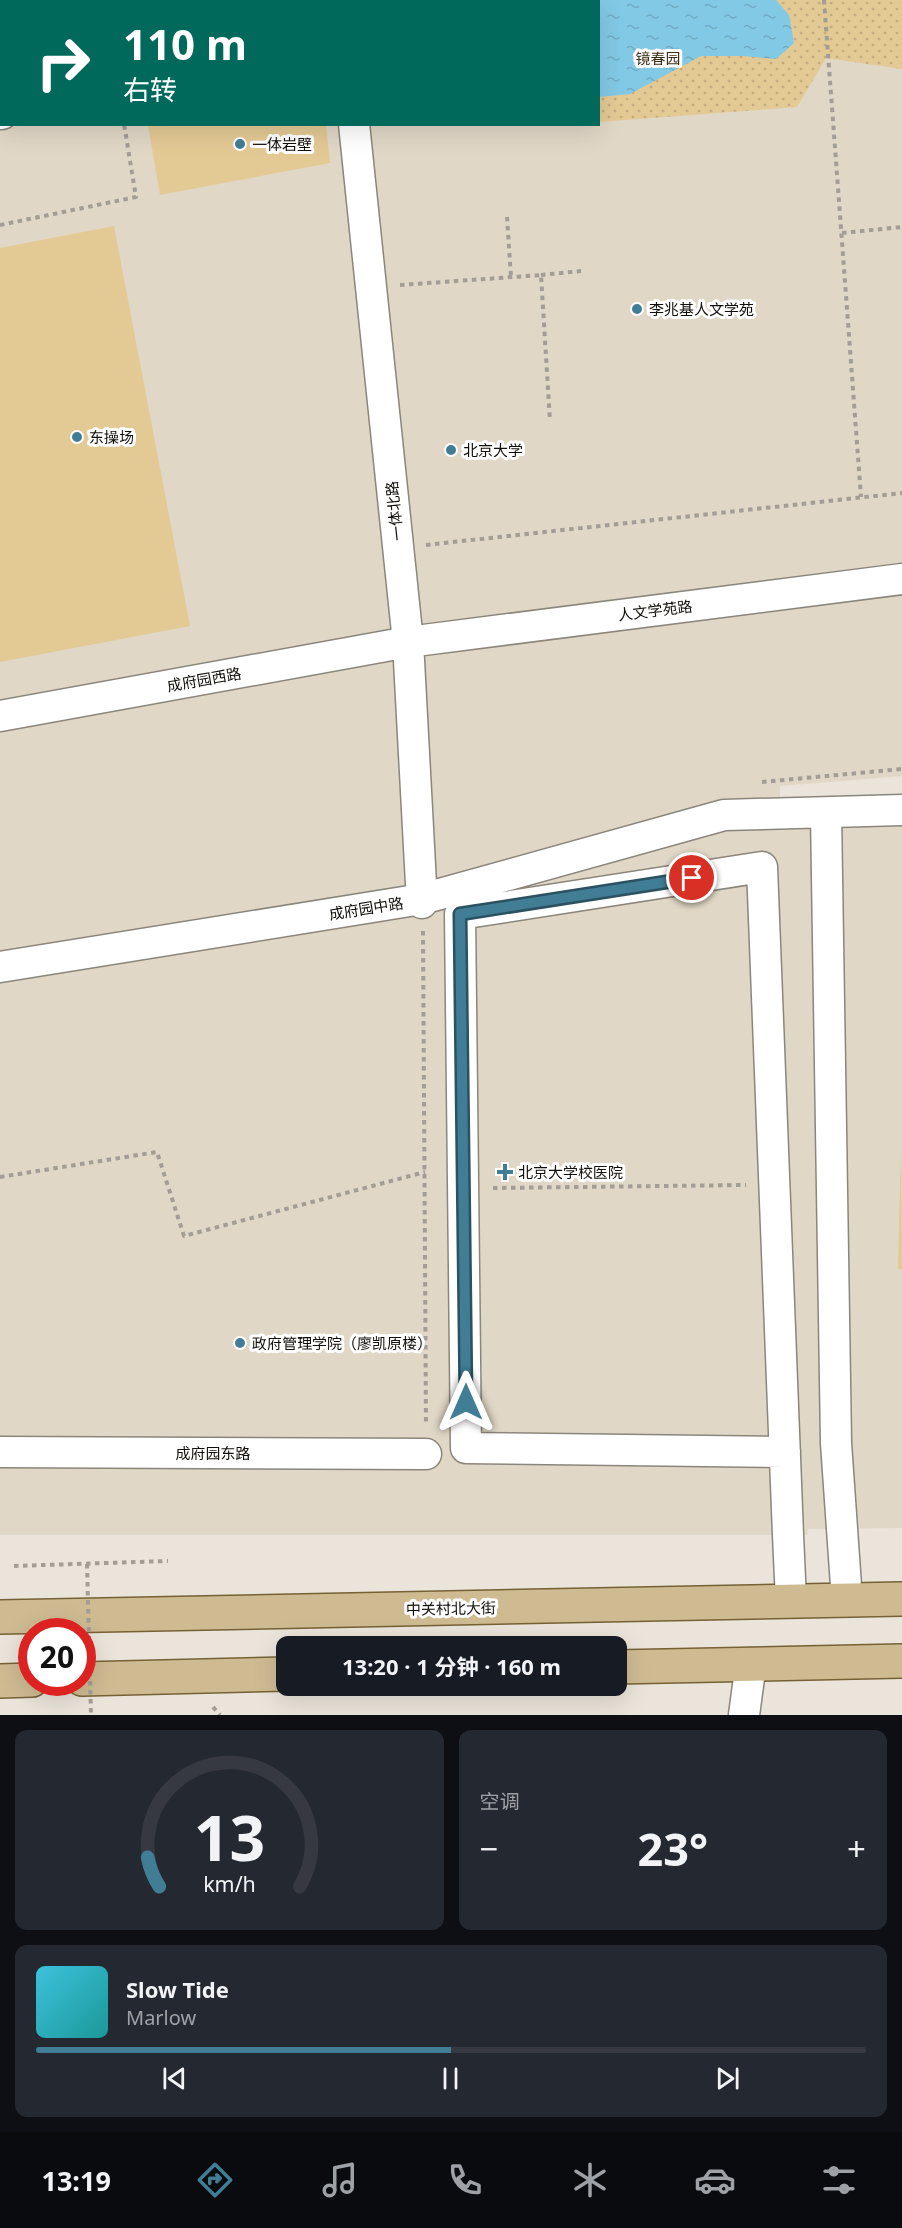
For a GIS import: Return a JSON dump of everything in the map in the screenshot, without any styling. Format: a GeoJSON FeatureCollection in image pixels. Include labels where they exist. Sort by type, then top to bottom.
{"type":"FeatureCollection","features":[{"type":"Feature","properties":{"kind":"main road","name":"中关村北大街"},"geometry":{"type":"LineString","coordinates":[[0,1617],[902,1599]]}},
{"type":"Feature","properties":{"kind":"main road"},"geometry":{"type":"LineString","coordinates":[[627,1667],[902,1661]]}},
{"type":"Feature","properties":{"kind":"main road"},"geometry":{"type":"LineString","coordinates":[[96,1679],[276,1674]]}},
{"type":"Feature","properties":{"kind":"main road"},"geometry":{"type":"LineString","coordinates":[[0,1681],[18,1680]]}},
{"type":"Feature","properties":{"kind":"street","name":"一体北路"},"geometry":{"type":"LineString","coordinates":[[354,126],[408,642],[422,901]]}},
{"type":"Feature","properties":{"kind":"street","name":"人文学苑路"},"geometry":{"type":"LineString","coordinates":[[408,642],[902,579]]}},
{"type":"Feature","properties":{"kind":"street","name":"成府园西路"},"geometry":{"type":"LineString","coordinates":[[0,716],[408,642]]}},
{"type":"Feature","properties":{"kind":"street","name":"成府园中路"},"geometry":{"type":"LineString","coordinates":[[0,967],[422,901],[724,815],[902,810]]}},
{"type":"Feature","properties":{"kind":"street"},"geometry":{"type":"LineString","coordinates":[[826,813],[836,1443],[847,1600]]}},
{"type":"Feature","properties":{"kind":"street"},"geometry":{"type":"LineString","coordinates":[[785,1452],[466,1448],[460,914],[762,867],[791,1601]]}},
{"type":"Feature","properties":{"kind":"street","name":"成府园东路"},"geometry":{"type":"LineString","coordinates":[[0,1452],[426,1454]]}},
{"type":"Feature","properties":{"kind":"street"},"geometry":{"type":"LineString","coordinates":[[744,1715],[751,1663]]}},
{"type":"Feature","properties":{"kind":"path"},"geometry":{"type":"LineString","coordinates":[[824,0],[861,497]]}},
{"type":"Feature","properties":{"kind":"path"},"geometry":{"type":"LineString","coordinates":[[0,225],[136,197],[124,126]]}},
{"type":"Feature","properties":{"kind":"path"},"geometry":{"type":"LineString","coordinates":[[507,218],[510,277]]}},
{"type":"Feature","properties":{"kind":"path"},"geometry":{"type":"LineString","coordinates":[[842,233],[902,227]]}},
{"type":"Feature","properties":{"kind":"path"},"geometry":{"type":"LineString","coordinates":[[371,287],[581,271]]}},
{"type":"Feature","properties":{"kind":"path"},"geometry":{"type":"LineString","coordinates":[[541,275],[550,421]]}},
{"type":"Feature","properties":{"kind":"path"},"geometry":{"type":"LineString","coordinates":[[398,549],[462,540],[902,493]]}},
{"type":"Feature","properties":{"kind":"path"},"geometry":{"type":"LineString","coordinates":[[762,814],[759,782],[902,769]]}},
{"type":"Feature","properties":{"kind":"path"},"geometry":{"type":"LineString","coordinates":[[424,957],[426,1454]]}},
{"type":"Feature","properties":{"kind":"path"},"geometry":{"type":"LineString","coordinates":[[0,1177],[157,1152],[184,1236],[425,1172]]}},
{"type":"Feature","properties":{"kind":"path"},"geometry":{"type":"LineString","coordinates":[[486,1188],[774,1185]]}},
{"type":"Feature","properties":{"kind":"path"},"geometry":{"type":"LineString","coordinates":[[14,1566],[168,1561]]}},
{"type":"Feature","properties":{"kind":"path"},"geometry":{"type":"LineString","coordinates":[[87,1563],[92,1715]]}},
{"type":"Feature","properties":{"kind":"shaded area","name":"北京大学"},"geometry":{"type":"Polygon","coordinates":[[[600,0],[902,0],[902,776],[780,786],[780,811],[902,800],[902,1528],[808,1529],[807,1535],[0,1535],[0,126],[600,126],[600,0]]]}},
{"type":"Feature","properties":{"kind":"green space","name":"镜春园"},"geometry":{"type":"Polygon","coordinates":[[[600,0],[902,0],[902,69],[826,58],[797,107],[600,122],[600,0]]]}},
{"type":"Feature","properties":{"kind":"green space","name":"一体岩壁"},"geometry":{"type":"Polygon","coordinates":[[[148,126],[326,126],[330,163],[160,195],[148,126]]]}},
{"type":"Feature","properties":{"kind":"green space","name":"东操场"},"geometry":{"type":"Polygon","coordinates":[[[114,226],[190,626],[0,662],[0,248],[114,226]]]}},
{"type":"Feature","properties":{"kind":"green space"},"geometry":{"type":"Polygon","coordinates":[[[901,1152],[902,1269],[898,1269],[901,1152]]]}},
{"type":"Feature","properties":{"kind":"water"},"geometry":{"type":"Polygon","coordinates":[[[600,0],[776,0],[789,15],[794,43],[776,59],[701,56],[630,94],[600,97],[600,0]]]}},
{"type":"Feature","properties":{"kind":"place","name":"一体岩壁"},"geometry":{"type":"Point","coordinates":[240,144]}},
{"type":"Feature","properties":{"kind":"place","name":"李兆基人文学苑"},"geometry":{"type":"Point","coordinates":[637,309]}},
{"type":"Feature","properties":{"kind":"place","name":"东操场"},"geometry":{"type":"Point","coordinates":[77,437]}},
{"type":"Feature","properties":{"kind":"place","name":"北京大学"},"geometry":{"type":"Point","coordinates":[451,450]}},
{"type":"Feature","properties":{"kind":"place","name":"北京大学校医院"},"geometry":{"type":"Point","coordinates":[505,1172]}},
{"type":"Feature","properties":{"kind":"place","name":"政府管理学院（廖凯原楼）"},"geometry":{"type":"Point","coordinates":[240,1343]}},
{"type":"Feature","properties":{"kind":"route"},"geometry":{"type":"LineString","coordinates":[[466,1402],[460,914],[692,878]]}}]}
